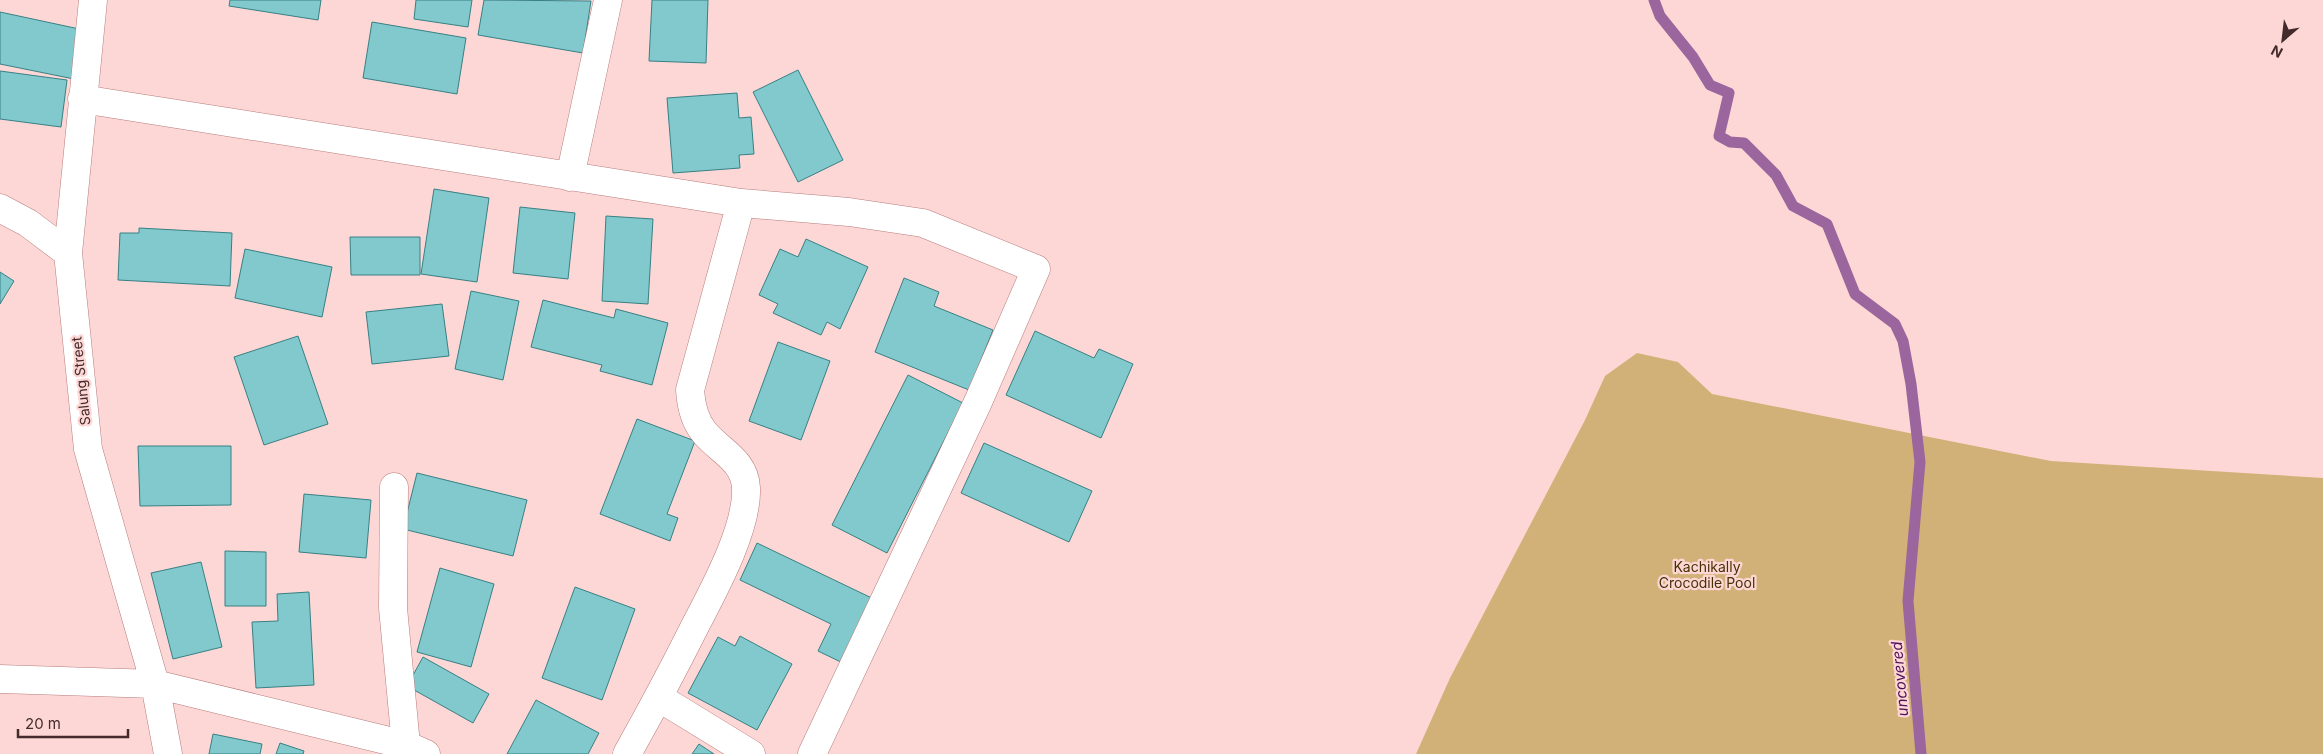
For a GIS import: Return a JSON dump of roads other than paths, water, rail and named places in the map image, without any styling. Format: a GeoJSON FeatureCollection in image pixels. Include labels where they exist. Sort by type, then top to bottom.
{"type":"FeatureCollection","features":[{"type":"Feature","properties":{"kind":"street","name":"Salung Street"},"geometry":{"type":"LineString","coordinates":[[93,0],[68,253],[88,449],[155,684],[168,754]]}},
{"type":"Feature","properties":{"kind":"street"},"geometry":{"type":"LineString","coordinates":[[570,177],[608,0]]}},
{"type":"Feature","properties":{"kind":"street"},"geometry":{"type":"LineString","coordinates":[[82,99],[741,203],[849,212],[923,223],[1036,269],[978,402],[812,754]]}},
{"type":"Feature","properties":{"kind":"street"},"geometry":{"type":"LineString","coordinates":[[627,754],[721,575],[740,524],[746,488],[742,472],[734,458],[704,432],[691,409],[690,390],[741,203]]}},
{"type":"Feature","properties":{"kind":"street"},"geometry":{"type":"LineString","coordinates":[[0,208],[28,223],[68,253]]}},
{"type":"Feature","properties":{"kind":"street"},"geometry":{"type":"LineString","coordinates":[[0,680],[155,684],[416,750],[393,608],[394,487]]}},
{"type":"Feature","properties":{"kind":"street"},"geometry":{"type":"LineString","coordinates":[[658,697],[752,754]]}},
{"type":"Feature","properties":{"kind":"waterway","name":"uncovered"},"geometry":{"type":"LineString","coordinates":[[1654,0],[1660,16],[1693,57],[1710,85],[1729,93],[1719,136],[1730,142],[1744,143],[1776,175],[1793,206],[1827,224],[1855,294],[1895,324],[1903,341],[1911,384],[1920,462],[1908,601],[1921,754]]}},
{"type":"Feature","properties":{"kind":"park label","name":"Kachikally Crocodile Pool"},"geometry":{"type":"Point","coordinates":[1707,576]}}]}
